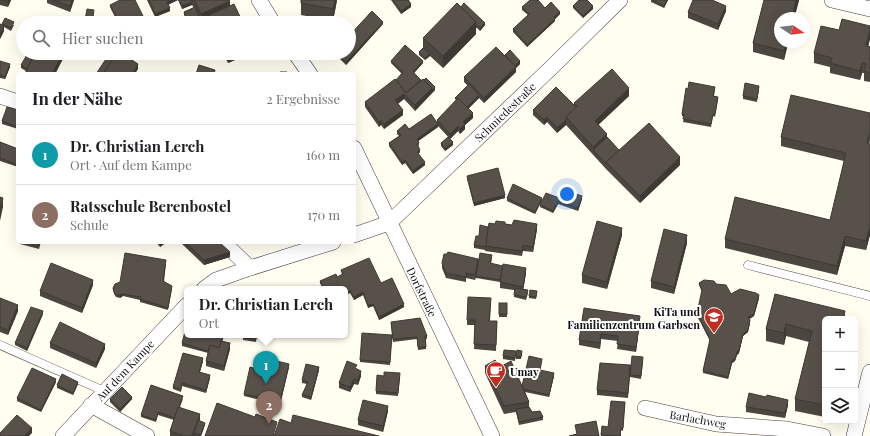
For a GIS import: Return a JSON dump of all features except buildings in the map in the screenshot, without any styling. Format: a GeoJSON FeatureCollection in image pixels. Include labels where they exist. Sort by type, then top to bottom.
{"type":"FeatureCollection","features":[{"type":"Feature","properties":{"kind":"street"},"geometry":{"type":"LineString","coordinates":[[259,0],[269,16]]}},
{"type":"Feature","properties":{"kind":"street","name":"Schmiedestraße"},"geometry":{"type":"LineString","coordinates":[[389,223],[620,0]]}},
{"type":"Feature","properties":{"kind":"street"},"geometry":{"type":"LineString","coordinates":[[832,0],[870,9]]}},
{"type":"Feature","properties":{"kind":"street"},"geometry":{"type":"LineString","coordinates":[[300,60],[309,72]]}},
{"type":"Feature","properties":{"kind":"street"},"geometry":{"type":"LineString","coordinates":[[0,96],[16,101]]}},
{"type":"Feature","properties":{"kind":"street","name":"Dorfstraße"},"geometry":{"type":"LineString","coordinates":[[356,152],[492,436]]}},
{"type":"Feature","properties":{"kind":"street"},"geometry":{"type":"LineString","coordinates":[[356,235],[389,223]]}},
{"type":"Feature","properties":{"kind":"street"},"geometry":{"type":"LineString","coordinates":[[224,244],[250,268]]}},
{"type":"Feature","properties":{"kind":"street"},"geometry":{"type":"LineString","coordinates":[[208,286],[216,280],[327,244]]}},
{"type":"Feature","properties":{"kind":"street","name":"Auf dem Kampe"},"geometry":{"type":"LineString","coordinates":[[63,436],[184,308]]}},
{"type":"Feature","properties":{"kind":"street"},"geometry":{"type":"LineString","coordinates":[[854,436],[870,372]]}},
{"type":"Feature","properties":{"kind":"street"},"geometry":{"type":"LineString","coordinates":[[91,406],[147,436]]}},
{"type":"Feature","properties":{"kind":"street","name":"Barlachweg"},"geometry":{"type":"LineString","coordinates":[[645,408],[716,424],[787,429],[823,436]]}},
{"type":"Feature","properties":{"kind":"lane"},"geometry":{"type":"LineString","coordinates":[[748,265],[870,296]]}},
{"type":"Feature","properties":{"kind":"lane"},"geometry":{"type":"LineString","coordinates":[[0,345],[104,391]]}},
{"type":"Feature","properties":{"kind":"place","name":"KiTa und Familienzentrum Garbsen"},"geometry":{"type":"Point","coordinates":[714,334]}},
{"type":"Feature","properties":{"kind":"place","name":"Dr. Christian Lerch"},"geometry":{"type":"Point","coordinates":[266,384]}},
{"type":"Feature","properties":{"kind":"place","name":"Umay"},"geometry":{"type":"Point","coordinates":[496,388]}},
{"type":"Feature","properties":{"kind":"place","name":"Ratsschule Berenbostel"},"geometry":{"type":"Point","coordinates":[269,424]}}]}
